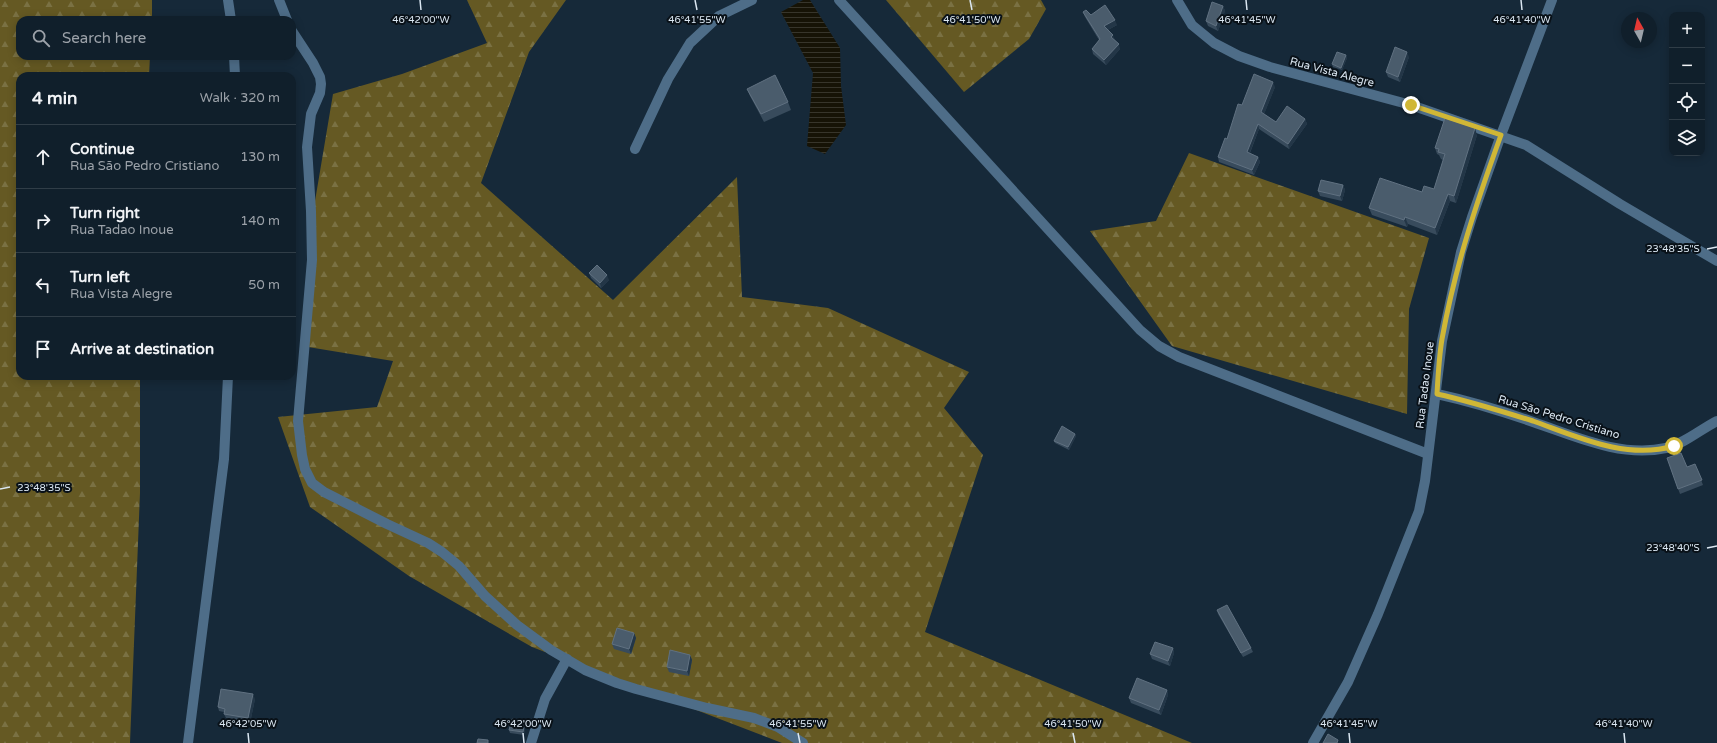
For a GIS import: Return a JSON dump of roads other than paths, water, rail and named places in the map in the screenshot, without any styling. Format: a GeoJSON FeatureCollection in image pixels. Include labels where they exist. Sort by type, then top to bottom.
{"type":"FeatureCollection","features":[{"type":"Feature","properties":{"kind":"street"},"geometry":{"type":"LineString","coordinates":[[228,0],[230,16]]}},
{"type":"Feature","properties":{"kind":"street"},"geometry":{"type":"LineString","coordinates":[[279,0],[285,16]]}},
{"type":"Feature","properties":{"kind":"street"},"geometry":{"type":"LineString","coordinates":[[636,149],[668,79],[690,43],[718,16],[752,0]]}},
{"type":"Feature","properties":{"kind":"street"},"geometry":{"type":"LineString","coordinates":[[839,0],[1135,324],[1159,346],[1179,357],[1428,454]]}},
{"type":"Feature","properties":{"kind":"street","name":"Rua Vista Alegre"},"geometry":{"type":"LineString","coordinates":[[1177,0],[1192,25],[1214,43],[1239,56],[1270,67],[1411,105],[1501,135],[1526,145],[1553,160],[1620,204],[1717,261]]}},
{"type":"Feature","properties":{"kind":"street","name":"Rua Tadao Inoue"},"geometry":{"type":"LineString","coordinates":[[1313,743],[1348,682],[1419,511],[1437,394],[1442,341],[1461,252],[1501,135],[1552,0]]}},
{"type":"Feature","properties":{"kind":"street"},"geometry":{"type":"LineString","coordinates":[[296,37],[313,63],[320,77],[321,84],[320,93],[311,114],[306,147],[311,211],[312,260],[298,421],[302,455],[308,476],[312,483],[324,492],[428,543],[446,555],[459,566],[499,610],[551,650],[585,670],[617,683],[707,708],[754,718],[778,727],[803,743]]}},
{"type":"Feature","properties":{"kind":"street"},"geometry":{"type":"LineString","coordinates":[[234,60],[235,72]]}},
{"type":"Feature","properties":{"kind":"street"},"geometry":{"type":"LineString","coordinates":[[188,743],[224,458],[228,380]]}},
{"type":"Feature","properties":{"kind":"street","name":"Rua São Pedro Cristiano"},"geometry":{"type":"LineString","coordinates":[[1437,394],[1458,398],[1597,444],[1626,450],[1656,449],[1674,446],[1717,421]]}},
{"type":"Feature","properties":{"kind":"street"},"geometry":{"type":"LineString","coordinates":[[531,743],[545,699],[567,659]]}}]}
